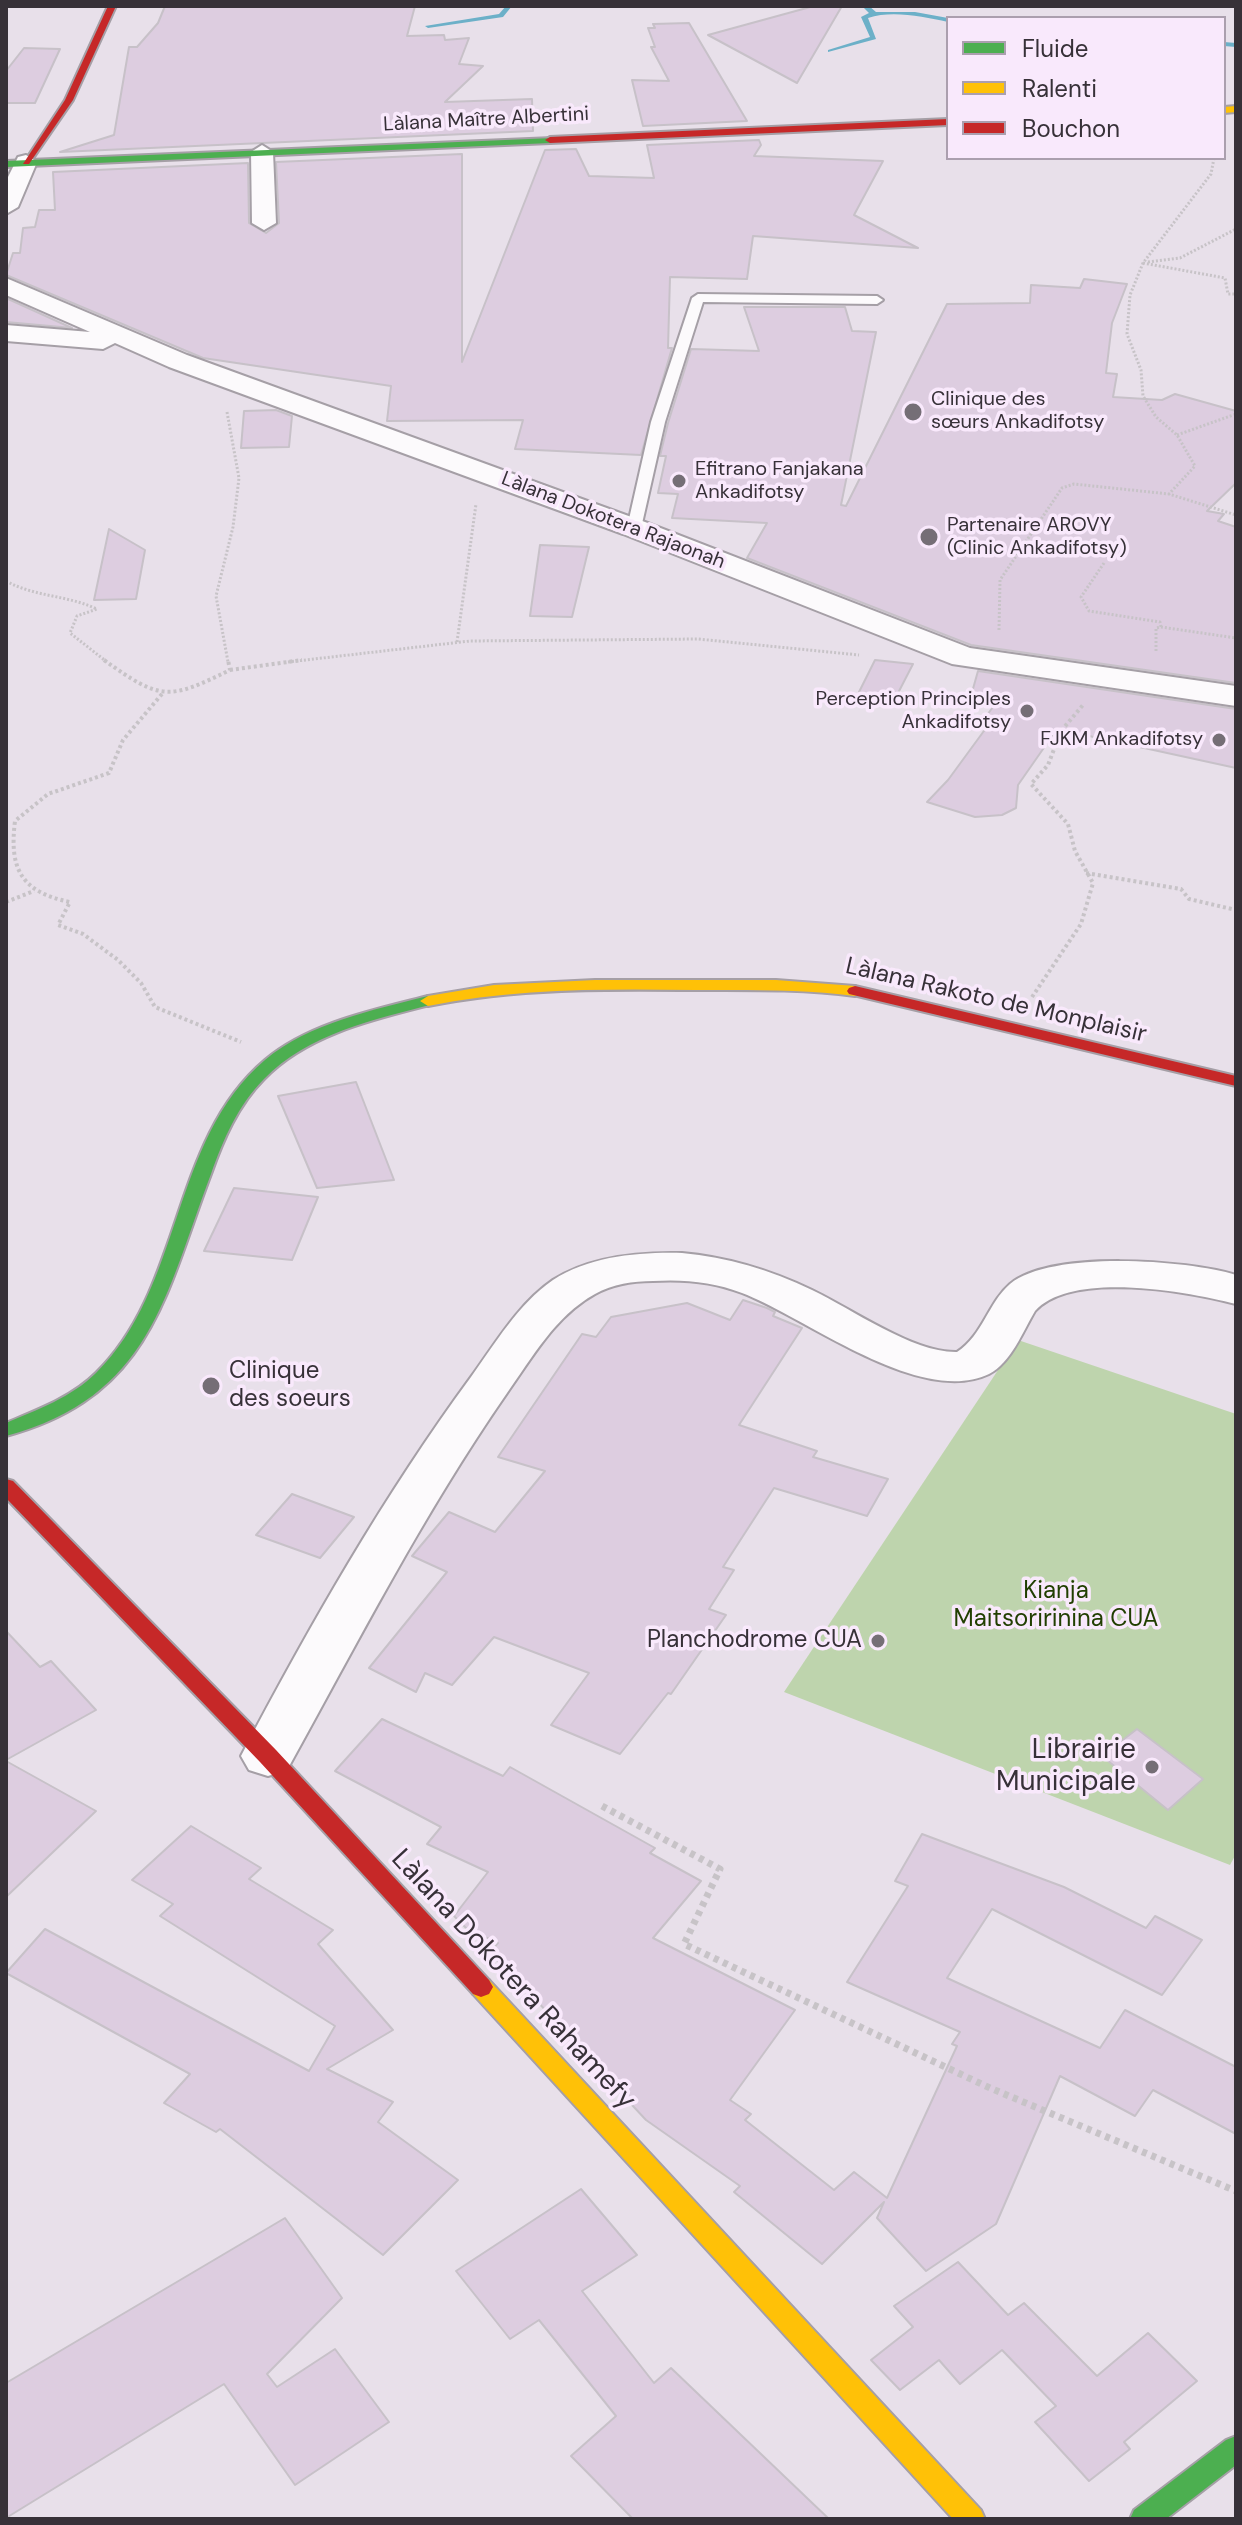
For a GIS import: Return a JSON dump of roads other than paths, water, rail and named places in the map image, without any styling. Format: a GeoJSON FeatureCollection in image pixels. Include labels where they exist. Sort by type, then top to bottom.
{"type":"FeatureCollection","features":[{"type":"Feature","properties":{"kind":"main road"},"geometry":{"type":"LineString","coordinates":[[52,120],[50,101],[93,6]]}},
{"type":"Feature","properties":{"kind":"main road"},"geometry":{"type":"LineString","coordinates":[[16,163],[43,139],[52,120],[69,100],[112,6]]}},
{"type":"Feature","properties":{"kind":"main road","name":"Làlana Maître Albertini"},"geometry":{"type":"LineString","coordinates":[[16,163],[946,122]]}},
{"type":"Feature","properties":{"kind":"main road"},"geometry":{"type":"LineString","coordinates":[[43,139],[60,148],[118,159]]}},
{"type":"Feature","properties":{"kind":"main road","name":"Làlana Rakoto de Monplaisir"},"geometry":{"type":"LineString","coordinates":[[6,1430],[67,1406],[95,1385],[145,1327],[159,1299],[199,1176],[224,1118],[249,1085],[277,1059],[326,1029],[392,1009],[490,993],[600,984],[830,987],[1236,1081]]}},
{"type":"Feature","properties":{"kind":"main road","name":"Làlana Dokotera Rahamefy"},"geometry":{"type":"LineString","coordinates":[[6,1486],[268,1756],[971,2519]]}},
{"type":"Feature","properties":{"kind":"main road"},"geometry":{"type":"LineString","coordinates":[[1144,2519],[1236,2449]]}},
{"type":"Feature","properties":{"kind":"street"},"geometry":{"type":"LineString","coordinates":[[262,152],[264,223]]}},
{"type":"Feature","properties":{"kind":"street"},"geometry":{"type":"LineString","coordinates":[[6,207],[16,163]]}},
{"type":"Feature","properties":{"kind":"street","name":"Làlana Dokotera Rajaonah"},"geometry":{"type":"LineString","coordinates":[[6,286],[214,374],[634,528],[963,657],[1236,696]]}},
{"type":"Feature","properties":{"kind":"street"},"geometry":{"type":"LineString","coordinates":[[6,333],[137,344]]}},
{"type":"Feature","properties":{"kind":"street"},"geometry":{"type":"LineString","coordinates":[[268,1756],[329,1637],[442,1454],[532,1327],[556,1300],[582,1283],[625,1271],[714,1271],[762,1285],[907,1356],[936,1366],[963,1368],[978,1358],[1002,1331],[1026,1293],[1051,1280],[1193,1278],[1236,1290]]}},
{"type":"Feature","properties":{"kind":"lane"},"geometry":{"type":"LineString","coordinates":[[634,528],[658,422],[698,298],[877,300]]}},
{"type":"Feature","properties":{"kind":"waterway"},"geometry":{"type":"LineString","coordinates":[[428,26],[501,16],[509,6]]}},
{"type":"Feature","properties":{"kind":"waterway"},"geometry":{"type":"LineString","coordinates":[[865,6],[874,14]]}},
{"type":"Feature","properties":{"kind":"waterway"},"geometry":{"type":"LineString","coordinates":[[830,51],[874,38],[864,17],[874,14]]}},
{"type":"Feature","properties":{"kind":"waterway"},"geometry":{"type":"LineString","coordinates":[[874,14],[915,14],[946,20]]}},
{"type":"Feature","properties":{"kind":"waterway"},"geometry":{"type":"LineString","coordinates":[[1226,44],[1236,45]]}},
{"type":"Feature","properties":{"kind":"place","name":"Clinique des sœurs Ankadifotsy"},"geometry":{"type":"Point","coordinates":[913,412]}},
{"type":"Feature","properties":{"kind":"place","name":"Efitrano Fanjakana Ankadifotsy"},"geometry":{"type":"Point","coordinates":[679,481]}},
{"type":"Feature","properties":{"kind":"place","name":"Partenaire AROVY (Clinic Ankadifotsy)"},"geometry":{"type":"Point","coordinates":[929,537]}},
{"type":"Feature","properties":{"kind":"place","name":"Perception Principles Ankadifotsy"},"geometry":{"type":"Point","coordinates":[1027,711]}},
{"type":"Feature","properties":{"kind":"place","name":"FJKM Ankadifotsy"},"geometry":{"type":"Point","coordinates":[1219,740]}},
{"type":"Feature","properties":{"kind":"place","name":"Clinique des soeurs"},"geometry":{"type":"Point","coordinates":[211,1386]}},
{"type":"Feature","properties":{"kind":"place","name":"Planchodrome CUA"},"geometry":{"type":"Point","coordinates":[878,1641]}},
{"type":"Feature","properties":{"kind":"place","name":"Librairie Municipale"},"geometry":{"type":"Point","coordinates":[1152,1767]}},
{"type":"Feature","properties":{"kind":"park label","name":"Kianja Maitsoririnina CUA"},"geometry":{"type":"Point","coordinates":[1056,1606]}}]}
